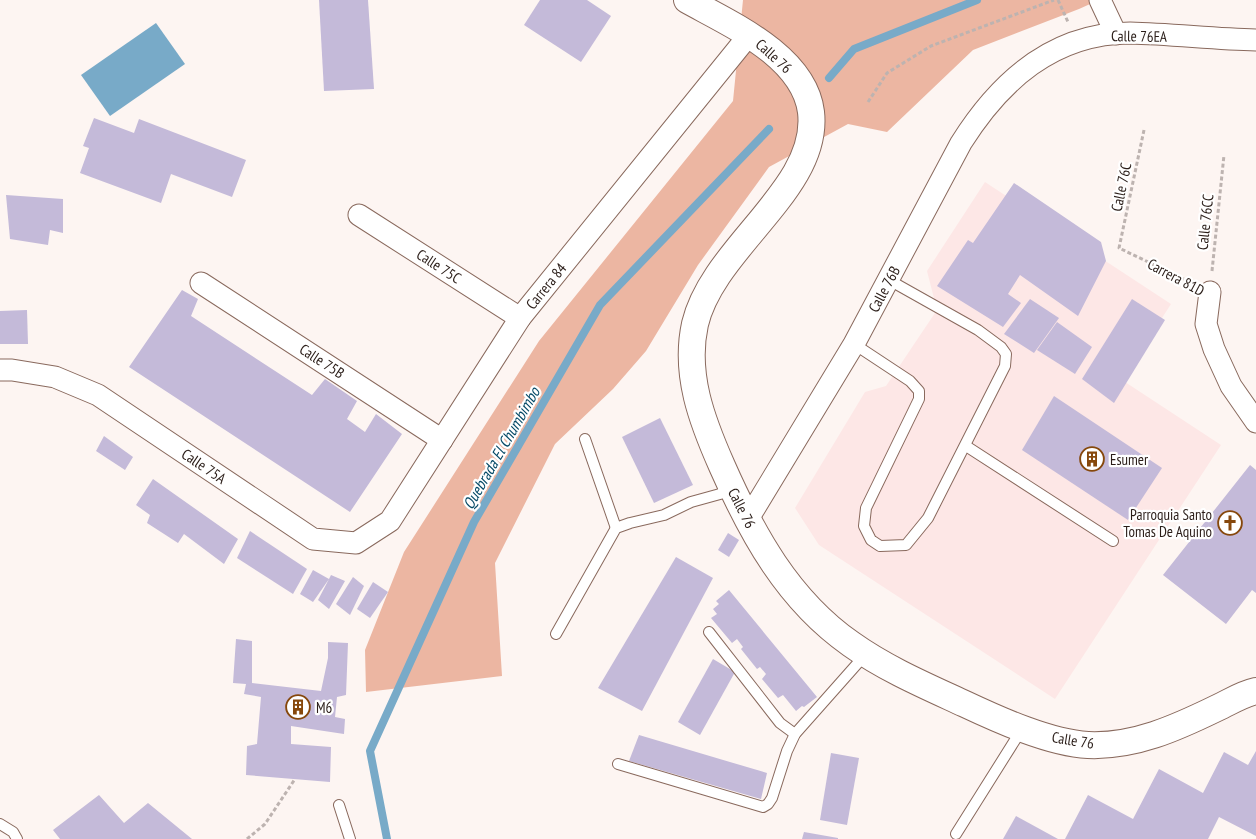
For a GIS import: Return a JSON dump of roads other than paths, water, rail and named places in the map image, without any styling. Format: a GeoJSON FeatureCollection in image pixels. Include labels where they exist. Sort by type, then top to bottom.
{"type":"FeatureCollection","features":[{"type":"Feature","properties":{"kind":"street","name":"Calle 76"},"geometry":{"type":"LineString","coordinates":[[687,0],[749,35],[783,61],[803,88],[809,103],[812,123],[811,135],[799,168],[788,186],[741,243],[717,276],[702,303],[696,319],[691,362],[696,397],[702,420],[730,485],[758,539],[798,596],[823,622],[850,644],[866,654],[908,677],[992,717],[1056,739],[1087,745],[1131,742],[1152,737],[1238,697],[1256,691]]}},
{"type":"Feature","properties":{"kind":"street"},"geometry":{"type":"LineString","coordinates":[[1100,0],[1116,34]]}},
{"type":"Feature","properties":{"kind":"street","name":"Calle 76EA"},"geometry":{"type":"LineString","coordinates":[[1028,67],[1056,49],[1100,36],[1116,34],[1256,40]]}},
{"type":"Feature","properties":{"kind":"street","name":"Carrera 84"},"geometry":{"type":"LineString","coordinates":[[356,543],[390,521],[520,318],[749,35]]}},
{"type":"Feature","properties":{"kind":"street","name":"Calle 76B"},"geometry":{"type":"LineString","coordinates":[[748,519],[854,344],[970,129],[999,92],[1028,67]]}},
{"type":"Feature","properties":{"kind":"street","name":"Calle 75C"},"geometry":{"type":"LineString","coordinates":[[359,215],[520,318]]}},
{"type":"Feature","properties":{"kind":"street","name":"Calle 75B"},"geometry":{"type":"LineString","coordinates":[[201,283],[442,440]]}},
{"type":"Feature","properties":{"kind":"street","name":"Carrera 81D"},"geometry":{"type":"LineString","coordinates":[[1210,292],[1206,324],[1214,349],[1231,386],[1256,422]]}},
{"type":"Feature","properties":{"kind":"street","name":"Calle 75A"},"geometry":{"type":"LineString","coordinates":[[0,370],[55,376],[98,395],[313,539],[356,543]]}},
{"type":"Feature","properties":{"kind":"lane"},"geometry":{"type":"LineString","coordinates":[[854,344],[910,381],[918,391],[919,399],[866,508],[864,526],[871,540],[880,546],[906,545],[928,518],[966,446],[1005,366],[1006,354],[1001,347],[978,330],[889,280]]}},
{"type":"Feature","properties":{"kind":"lane"},"geometry":{"type":"LineString","coordinates":[[585,439],[616,528]]}},
{"type":"Feature","properties":{"kind":"lane"},"geometry":{"type":"LineString","coordinates":[[966,446],[1113,541]]}},
{"type":"Feature","properties":{"kind":"lane"},"geometry":{"type":"LineString","coordinates":[[556,634],[616,528],[664,515],[691,502],[720,494],[730,485]]}},
{"type":"Feature","properties":{"kind":"lane"},"geometry":{"type":"LineString","coordinates":[[709,632],[780,723],[795,734]]}},
{"type":"Feature","properties":{"kind":"lane"},"geometry":{"type":"LineString","coordinates":[[618,764],[763,807],[772,798],[787,751],[795,734],[866,654]]}},
{"type":"Feature","properties":{"kind":"lane"},"geometry":{"type":"LineString","coordinates":[[956,834],[1022,728]]}},
{"type":"Feature","properties":{"kind":"lane"},"geometry":{"type":"LineString","coordinates":[[338,805],[350,839]]}},
{"type":"Feature","properties":{"kind":"lane"},"geometry":{"type":"LineString","coordinates":[[0,824],[13,832],[17,839]]}},
{"type":"Feature","properties":{"kind":"water"},"geometry":{"type":"Polygon","coordinates":[[[156,23],[185,64],[110,116],[81,75],[156,23]]]}},
{"type":"Feature","properties":{"kind":"waterway","name":"Quebrada El Chumbimbo"},"geometry":{"type":"LineString","coordinates":[[829,78],[854,49],[977,0]]}},
{"type":"Feature","properties":{"kind":"waterway","name":"Quebrada El Chumbimbo"},"geometry":{"type":"LineString","coordinates":[[387,839],[370,751],[474,522],[600,305],[769,129]]}},
{"type":"Feature","properties":{"kind":"place","name":"Esumer"},"geometry":{"type":"Point","coordinates":[1092,459]}},
{"type":"Feature","properties":{"kind":"place","name":"Parroquia Santo Tomas De Aquino"},"geometry":{"type":"Point","coordinates":[1230,523]}},
{"type":"Feature","properties":{"kind":"place","name":"M6"},"geometry":{"type":"Point","coordinates":[298,707]}}]}
